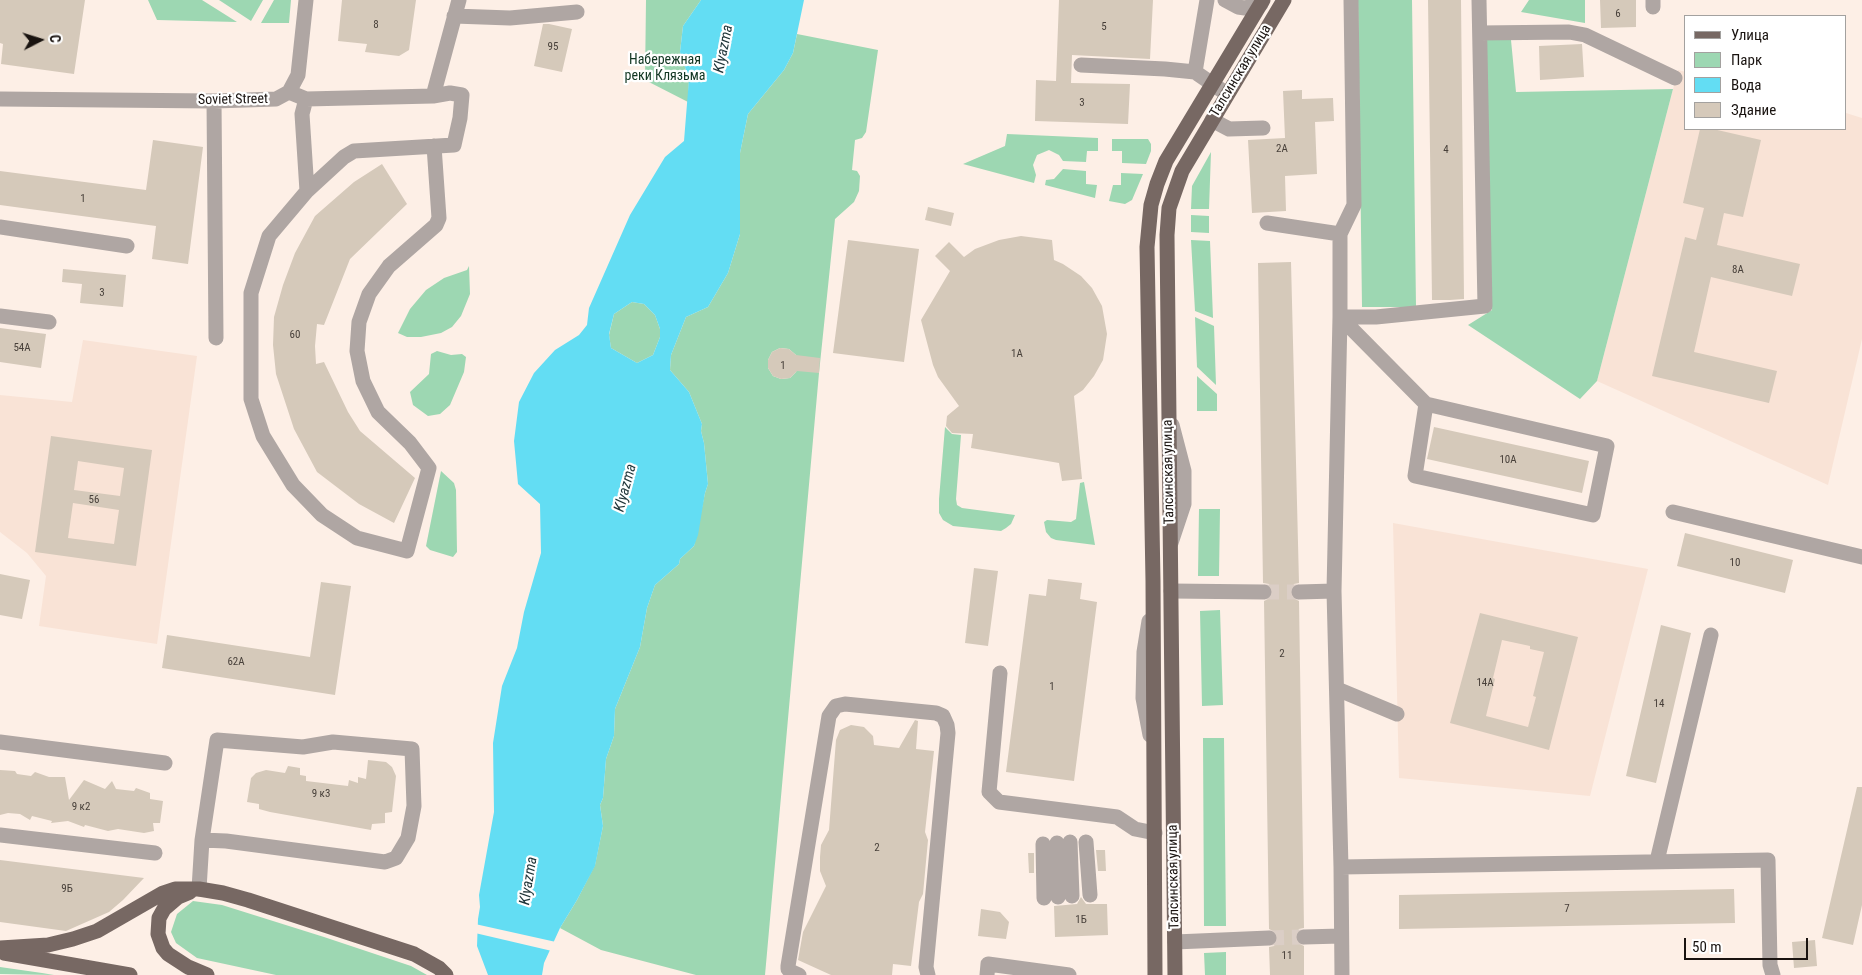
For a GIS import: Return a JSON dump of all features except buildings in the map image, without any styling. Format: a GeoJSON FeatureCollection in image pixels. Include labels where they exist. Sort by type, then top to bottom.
{"type":"FeatureCollection","features":[{"type":"Feature","properties":{"kind":"main road","name":"Талсинская улица"},"geometry":{"type":"LineString","coordinates":[[1175,975],[1166,235],[1169,208],[1182,171],[1284,0]]}},
{"type":"Feature","properties":{"kind":"main road","name":"Талсинская улица"},"geometry":{"type":"LineString","coordinates":[[1155,975],[1155,762],[1147,247],[1152,205],[1157,184],[1166,161],[1262,1]]}},
{"type":"Feature","properties":{"kind":"main road"},"geometry":{"type":"LineString","coordinates":[[199,889],[178,897],[164,909],[159,918],[158,934],[163,948],[168,954],[188,967],[208,975]]}},
{"type":"Feature","properties":{"kind":"main road"},"geometry":{"type":"LineString","coordinates":[[0,948],[48,945],[73,939],[97,931],[164,893],[174,890],[199,889],[248,900],[399,949],[430,961],[446,975]]}},
{"type":"Feature","properties":{"kind":"main road"},"geometry":{"type":"LineString","coordinates":[[0,953],[130,975]]}},
{"type":"Feature","properties":{"kind":"street"},"geometry":{"type":"LineString","coordinates":[[306,0],[298,76],[289,92],[306,99],[433,96],[450,93],[462,95],[460,118],[454,145],[434,146],[354,151],[344,157],[307,191],[269,236],[251,293],[251,399],[263,436],[293,485],[322,515],[357,538],[407,551],[429,468],[410,442],[378,412],[363,381],[357,351],[359,322],[369,294],[389,266],[436,225],[439,218],[434,146]]}},
{"type":"Feature","properties":{"kind":"street"},"geometry":{"type":"LineString","coordinates":[[433,96],[459,0]]}},
{"type":"Feature","properties":{"kind":"street"},"geometry":{"type":"LineString","coordinates":[[1194,72],[1207,0]]}},
{"type":"Feature","properties":{"kind":"street"},"geometry":{"type":"LineString","coordinates":[[1225,0],[1238,7],[1245,8],[1262,1]]}},
{"type":"Feature","properties":{"kind":"street"},"geometry":{"type":"LineString","coordinates":[[1342,975],[1342,867],[1334,591],[1340,234],[1354,205],[1351,0]]}},
{"type":"Feature","properties":{"kind":"street"},"geometry":{"type":"LineString","coordinates":[[1340,317],[1376,317],[1485,306],[1479,0]]}},
{"type":"Feature","properties":{"kind":"street"},"geometry":{"type":"LineString","coordinates":[[454,16],[510,18],[577,12]]}},
{"type":"Feature","properties":{"kind":"street"},"geometry":{"type":"LineString","coordinates":[[1480,33],[1569,32],[1585,36],[1675,78]]}},
{"type":"Feature","properties":{"kind":"street"},"geometry":{"type":"LineString","coordinates":[[1081,65],[1194,72],[1228,94]]}},
{"type":"Feature","properties":{"kind":"street","name":"Soviet Street"},"geometry":{"type":"LineString","coordinates":[[0,99],[214,101],[276,99],[289,92]]}},
{"type":"Feature","properties":{"kind":"street"},"geometry":{"type":"LineString","coordinates":[[306,99],[302,114],[307,191]]}},
{"type":"Feature","properties":{"kind":"street"},"geometry":{"type":"LineString","coordinates":[[214,101],[216,338]]}},
{"type":"Feature","properties":{"kind":"street"},"geometry":{"type":"LineString","coordinates":[[1212,120],[1229,129],[1264,128]]}},
{"type":"Feature","properties":{"kind":"street"},"geometry":{"type":"LineString","coordinates":[[1267,223],[1340,234]]}},
{"type":"Feature","properties":{"kind":"street"},"geometry":{"type":"LineString","coordinates":[[0,227],[127,246]]}},
{"type":"Feature","properties":{"kind":"street"},"geometry":{"type":"LineString","coordinates":[[0,316],[49,322]]}},
{"type":"Feature","properties":{"kind":"street"},"geometry":{"type":"LineString","coordinates":[[1340,317],[1426,404],[1607,446],[1593,514],[1415,476],[1426,404]]}},
{"type":"Feature","properties":{"kind":"street"},"geometry":{"type":"LineString","coordinates":[[1673,512],[1862,557]]}},
{"type":"Feature","properties":{"kind":"street"},"geometry":{"type":"LineString","coordinates":[[1171,591],[1264,592]]}},
{"type":"Feature","properties":{"kind":"street"},"geometry":{"type":"LineString","coordinates":[[1299,592],[1334,591]]}},
{"type":"Feature","properties":{"kind":"street"},"geometry":{"type":"LineString","coordinates":[[1656,861],[1711,635]]}},
{"type":"Feature","properties":{"kind":"street"},"geometry":{"type":"LineString","coordinates":[[1000,673],[988,792],[999,802],[1117,816],[1135,829],[1155,833]]}},
{"type":"Feature","properties":{"kind":"street"},"geometry":{"type":"LineString","coordinates":[[1337,689],[1397,714]]}},
{"type":"Feature","properties":{"kind":"street"},"geometry":{"type":"LineString","coordinates":[[799,975],[790,971],[788,966],[829,716],[836,706],[845,704],[936,713],[942,716],[947,725],[948,734],[926,967],[928,975]]}},
{"type":"Feature","properties":{"kind":"street"},"geometry":{"type":"LineString","coordinates":[[199,889],[202,840],[218,740],[303,747],[333,742],[412,749],[414,806],[408,838],[396,858],[385,862],[226,841],[202,840]]}},
{"type":"Feature","properties":{"kind":"street"},"geometry":{"type":"LineString","coordinates":[[0,742],[165,764]]}},
{"type":"Feature","properties":{"kind":"street"},"geometry":{"type":"LineString","coordinates":[[0,835],[155,852]]}},
{"type":"Feature","properties":{"kind":"street"},"geometry":{"type":"LineString","coordinates":[[1086,842],[1090,895]]}},
{"type":"Feature","properties":{"kind":"street"},"geometry":{"type":"LineString","coordinates":[[1056,843],[1058,897]]}},
{"type":"Feature","properties":{"kind":"street"},"geometry":{"type":"LineString","coordinates":[[1342,867],[1768,860],[1770,965],[1773,975]]}},
{"type":"Feature","properties":{"kind":"street"},"geometry":{"type":"LineString","coordinates":[[1304,937],[1341,936]]}},
{"type":"Feature","properties":{"kind":"street"},"geometry":{"type":"LineString","coordinates":[[1175,942],[1269,938]]}},
{"type":"Feature","properties":{"kind":"street"},"geometry":{"type":"LineString","coordinates":[[987,975],[988,964],[1062,975]]}},
{"type":"Feature","properties":{"kind":"shaded area"},"geometry":{"type":"Polygon","coordinates":[[[1678,70],[1684,72],[1684,130],[1847,130],[1847,113],[1862,118],[1862,339],[1828,485],[1597,381],[1678,70]]]}},
{"type":"Feature","properties":{"kind":"shaded area"},"geometry":{"type":"Polygon","coordinates":[[[83,340],[197,356],[157,644],[39,626],[46,576],[27,553],[0,532],[0,395],[72,402],[83,340]]]}},
{"type":"Feature","properties":{"kind":"shaded area"},"geometry":{"type":"Polygon","coordinates":[[[1393,523],[1648,569],[1590,796],[1399,778],[1393,523]]]}},
{"type":"Feature","properties":{"kind":"green space"},"geometry":{"type":"Polygon","coordinates":[[[148,0],[202,0],[237,22],[157,20],[148,0]]]}},
{"type":"Feature","properties":{"kind":"green space"},"geometry":{"type":"Polygon","coordinates":[[[219,0],[263,0],[251,21],[219,0]]]}},
{"type":"Feature","properties":{"kind":"green space"},"geometry":{"type":"Polygon","coordinates":[[[274,0],[291,0],[289,23],[261,23],[274,0]]]}},
{"type":"Feature","properties":{"kind":"green space","name":"Набережная реки Клязьма"},"geometry":{"type":"Polygon","coordinates":[[[646,0],[701,0],[683,26],[680,52],[689,79],[688,102],[645,80],[646,0]]]}},
{"type":"Feature","properties":{"kind":"green space"},"geometry":{"type":"Polygon","coordinates":[[[1358,0],[1412,0],[1416,307],[1362,307],[1358,0]]]}},
{"type":"Feature","properties":{"kind":"green space"},"geometry":{"type":"Polygon","coordinates":[[[1529,0],[1585,0],[1585,23],[1521,12],[1529,0]]]}},
{"type":"Feature","properties":{"kind":"green space"},"geometry":{"type":"Polygon","coordinates":[[[797,34],[878,50],[866,132],[862,138],[855,140],[852,170],[857,171],[860,176],[859,191],[854,202],[835,219],[819,373],[765,975],[696,975],[601,950],[560,928],[595,865],[603,826],[600,805],[603,798],[606,759],[614,736],[615,709],[640,647],[647,608],[655,585],[679,564],[680,559],[694,546],[708,484],[701,431],[702,424],[689,392],[670,370],[671,355],[686,317],[708,307],[728,273],[740,234],[740,153],[748,114],[784,70],[793,53],[797,34]],[[780,348],[772,352],[768,360],[768,368],[773,376],[781,379],[790,378],[796,372],[799,363],[796,355],[789,349],[780,348]]]}},
{"type":"Feature","properties":{"kind":"green space"},"geometry":{"type":"Polygon","coordinates":[[[1485,40],[1511,40],[1516,92],[1673,89],[1597,381],[1580,399],[1468,325],[1492,310],[1485,40]]]}},
{"type":"Feature","properties":{"kind":"green space"},"geometry":{"type":"Polygon","coordinates":[[[1007,134],[1098,138],[1098,151],[1087,151],[1086,162],[1063,161],[1059,155],[1049,150],[1037,155],[1033,165],[1036,175],[1034,183],[963,164],[1005,146],[1007,134]]]}},
{"type":"Feature","properties":{"kind":"green space"},"geometry":{"type":"Polygon","coordinates":[[[1112,139],[1148,139],[1151,144],[1151,151],[1146,164],[1122,163],[1122,151],[1112,151],[1112,139]]]}},
{"type":"Feature","properties":{"kind":"green space"},"geometry":{"type":"Polygon","coordinates":[[[1211,152],[1209,209],[1191,209],[1192,186],[1211,152]]]}},
{"type":"Feature","properties":{"kind":"green space"},"geometry":{"type":"Polygon","coordinates":[[[1063,169],[1086,171],[1086,184],[1097,185],[1095,198],[1045,185],[1046,180],[1054,179],[1063,169]]]}},
{"type":"Feature","properties":{"kind":"green space"},"geometry":{"type":"Polygon","coordinates":[[[1121,173],[1143,174],[1132,200],[1125,204],[1109,201],[1113,185],[1121,185],[1121,173]]]}},
{"type":"Feature","properties":{"kind":"green space"},"geometry":{"type":"Polygon","coordinates":[[[1191,215],[1209,216],[1209,233],[1191,232],[1191,215]]]}},
{"type":"Feature","properties":{"kind":"green space"},"geometry":{"type":"Polygon","coordinates":[[[1191,240],[1210,241],[1213,318],[1195,311],[1191,240]]]}},
{"type":"Feature","properties":{"kind":"green space"},"geometry":{"type":"Polygon","coordinates":[[[469,266],[470,294],[461,316],[452,327],[441,333],[421,337],[407,337],[398,333],[410,309],[426,290],[444,278],[467,270],[469,266]]]}},
{"type":"Feature","properties":{"kind":"green space"},"geometry":{"type":"Polygon","coordinates":[[[632,302],[644,304],[655,315],[660,329],[660,337],[653,355],[637,363],[611,348],[609,335],[614,314],[632,302]]]}},
{"type":"Feature","properties":{"kind":"green space"},"geometry":{"type":"Polygon","coordinates":[[[1195,317],[1214,326],[1216,385],[1197,367],[1195,317]]]}},
{"type":"Feature","properties":{"kind":"green space"},"geometry":{"type":"Polygon","coordinates":[[[437,351],[451,355],[462,354],[466,357],[464,372],[450,405],[440,414],[428,416],[413,405],[410,392],[429,374],[431,354],[437,351]]]}},
{"type":"Feature","properties":{"kind":"green space"},"geometry":{"type":"Polygon","coordinates":[[[1197,376],[1217,394],[1217,411],[1197,411],[1197,376]]]}},
{"type":"Feature","properties":{"kind":"green space"},"geometry":{"type":"Polygon","coordinates":[[[945,427],[952,434],[961,435],[957,505],[962,508],[1015,515],[1011,524],[1001,531],[953,526],[943,520],[939,513],[945,427]]]}},
{"type":"Feature","properties":{"kind":"green space"},"geometry":{"type":"Polygon","coordinates":[[[441,471],[454,483],[456,490],[457,552],[453,557],[430,550],[426,546],[441,471]]]}},
{"type":"Feature","properties":{"kind":"green space"},"geometry":{"type":"Polygon","coordinates":[[[1084,482],[1095,545],[1051,538],[1046,532],[1044,522],[1047,520],[1071,522],[1076,519],[1080,483],[1084,482]]]}},
{"type":"Feature","properties":{"kind":"green space"},"geometry":{"type":"Polygon","coordinates":[[[1199,509],[1220,509],[1219,576],[1198,576],[1199,509]]]}},
{"type":"Feature","properties":{"kind":"green space"},"geometry":{"type":"Polygon","coordinates":[[[1220,610],[1223,705],[1202,706],[1200,611],[1220,610]]]}},
{"type":"Feature","properties":{"kind":"green space"},"geometry":{"type":"Polygon","coordinates":[[[1203,738],[1224,738],[1226,926],[1204,926],[1203,738]]]}},
{"type":"Feature","properties":{"kind":"green space"},"geometry":{"type":"Polygon","coordinates":[[[193,901],[222,905],[324,937],[411,966],[427,975],[276,975],[197,958],[176,943],[171,932],[177,914],[193,901]]]}},
{"type":"Feature","properties":{"kind":"green space"},"geometry":{"type":"Polygon","coordinates":[[[1226,952],[1226,975],[1205,975],[1204,953],[1226,952]]]}},
{"type":"Feature","properties":{"kind":"green space"},"geometry":{"type":"Polygon","coordinates":[[[0,967],[42,973],[54,975],[0,974],[0,967]]]}},
{"type":"Feature","properties":{"kind":"water","name":"Klyazma"},"geometry":{"type":"Polygon","coordinates":[[[701,0],[804,0],[793,53],[784,70],[748,114],[740,153],[740,234],[728,273],[708,307],[686,317],[671,355],[670,370],[689,392],[702,424],[701,431],[708,484],[694,546],[680,559],[679,564],[655,585],[647,608],[640,647],[615,709],[614,736],[606,759],[603,798],[600,805],[603,826],[595,866],[560,928],[544,963],[542,975],[488,975],[477,946],[479,895],[494,812],[493,743],[502,686],[517,648],[524,612],[541,553],[540,504],[518,484],[514,441],[519,402],[534,373],[555,350],[579,335],[587,325],[589,308],[630,215],[665,157],[684,141],[689,79],[680,52],[683,26],[701,0]],[[632,302],[614,314],[609,334],[611,348],[637,363],[653,355],[660,337],[660,329],[655,315],[644,304],[632,302]]]}},
{"type":"Feature","properties":{"kind":"pier"},"geometry":{"type":"Polygon","coordinates":[[[475,924],[556,942],[552,951],[475,933],[475,924]]]}},
{"type":"Feature","properties":{"kind":"tunnel"},"geometry":{"type":"LineString","coordinates":[[1264,592],[1299,592]]}},
{"type":"Feature","properties":{"kind":"tunnel"},"geometry":{"type":"LineString","coordinates":[[1269,938],[1304,937]]}}]}
